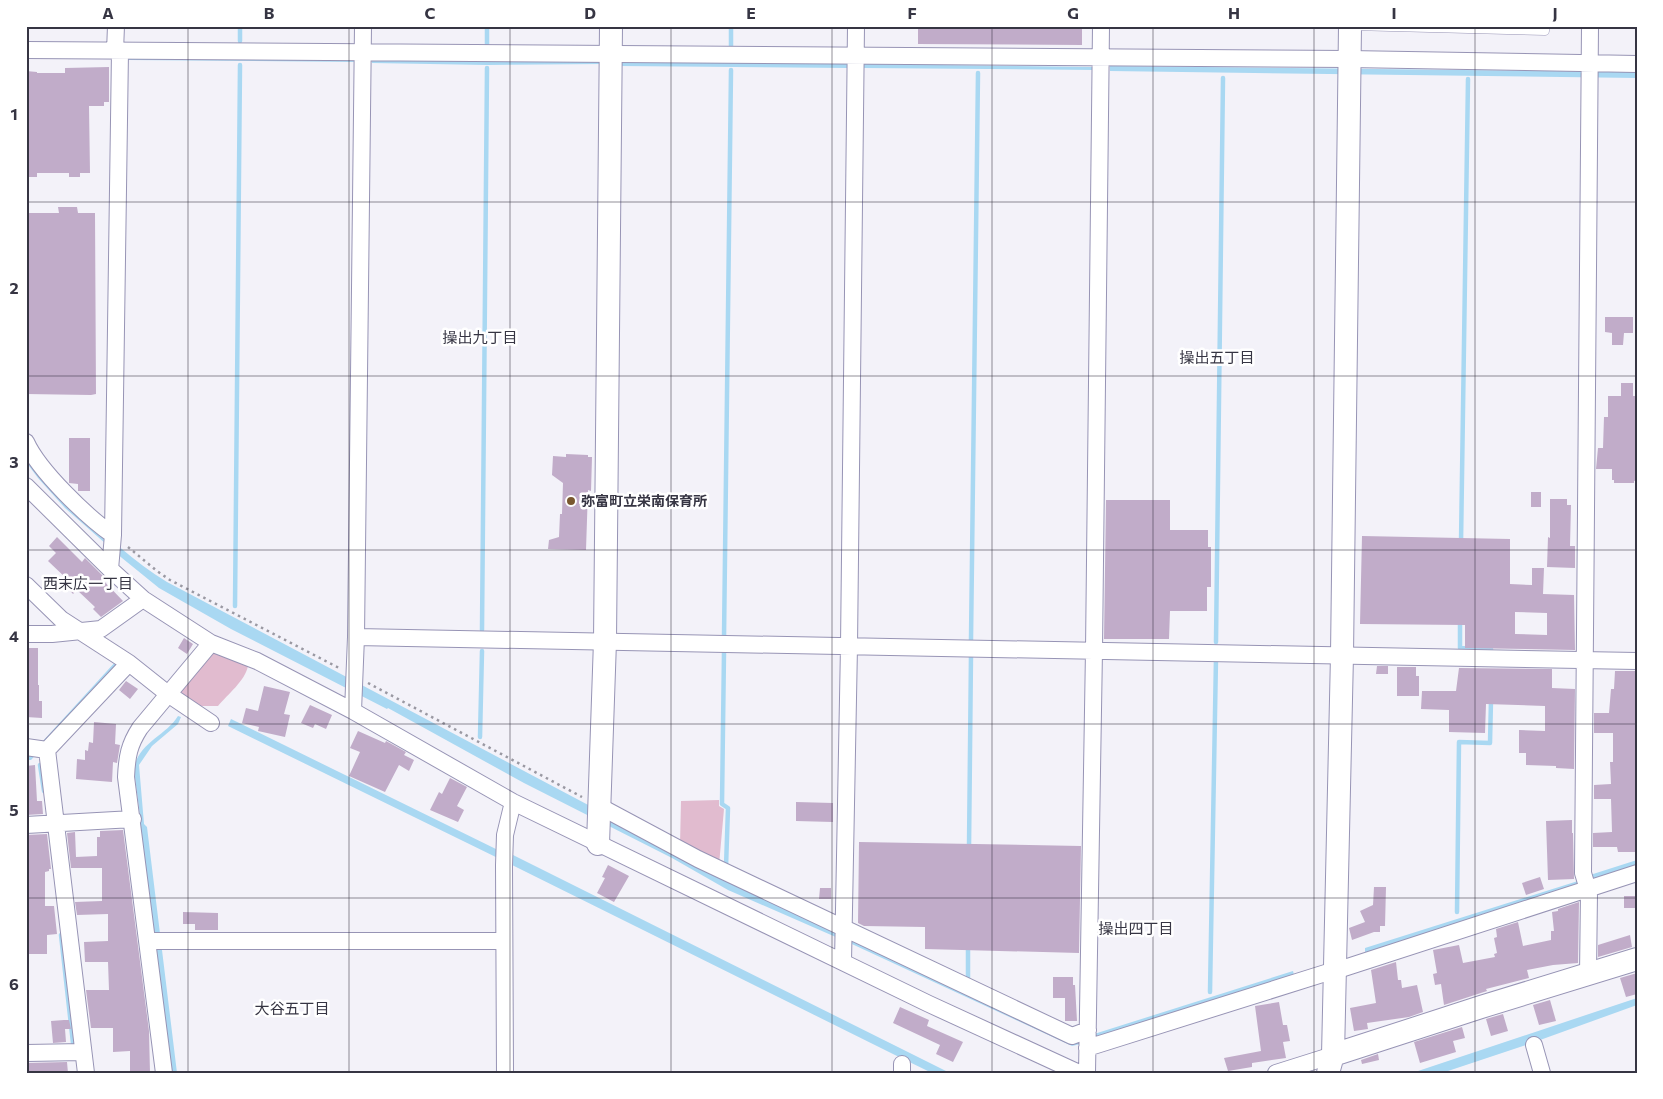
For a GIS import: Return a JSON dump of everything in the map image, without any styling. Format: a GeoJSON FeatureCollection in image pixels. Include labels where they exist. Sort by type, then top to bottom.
{"type":"FeatureCollection","features":[{"type":"Feature","properties":{"kind":"street"},"geometry":{"type":"LineString","coordinates":[[110,561],[113,535],[118,51],[116,26]]}},
{"type":"Feature","properties":{"kind":"street"},"geometry":{"type":"LineString","coordinates":[[354,703],[364,26]]}},
{"type":"Feature","properties":{"kind":"street"},"geometry":{"type":"LineString","coordinates":[[599,825],[605,641],[611,26]]}},
{"type":"Feature","properties":{"kind":"street"},"geometry":{"type":"LineString","coordinates":[[843,954],[850,646],[856,26]]}},
{"type":"Feature","properties":{"kind":"street"},"geometry":{"type":"LineString","coordinates":[[1087,1073],[1101,26]]}},
{"type":"Feature","properties":{"kind":"street"},"geometry":{"type":"LineString","coordinates":[[1330,1064],[1335,965],[1342,655],[1350,26]]}},
{"type":"Feature","properties":{"kind":"street"},"geometry":{"type":"LineString","coordinates":[[1588,974],[1583,660],[1590,26]]}},
{"type":"Feature","properties":{"kind":"street"},"geometry":{"type":"LineString","coordinates":[[26,50],[1101,57],[1349,69],[1589,72],[1637,64]]}},
{"type":"Feature","properties":{"kind":"street"},"geometry":{"type":"LineString","coordinates":[[26,442],[47,474],[101,526],[113,535]]}},
{"type":"Feature","properties":{"kind":"street"},"geometry":{"type":"LineString","coordinates":[[26,486],[110,561],[143,599],[211,643],[354,703],[513,802],[599,825],[698,859],[1072,1036],[1088,1030]]}},
{"type":"Feature","properties":{"kind":"street"},"geometry":{"type":"LineString","coordinates":[[26,584],[61,619],[71,632],[129,663],[168,694],[211,723]]}},
{"type":"Feature","properties":{"kind":"street"},"geometry":{"type":"LineString","coordinates":[[26,634],[71,632],[101,628],[143,599]]}},
{"type":"Feature","properties":{"kind":"street"},"geometry":{"type":"LineString","coordinates":[[356,637],[1637,661]]}},
{"type":"Feature","properties":{"kind":"street"},"geometry":{"type":"LineString","coordinates":[[164,1073],[133,819],[126,777],[128,752],[131,742],[140,728],[211,643]]}},
{"type":"Feature","properties":{"kind":"street"},"geometry":{"type":"LineString","coordinates":[[47,750],[129,663]]}},
{"type":"Feature","properties":{"kind":"street"},"geometry":{"type":"LineString","coordinates":[[28,747],[47,750]]}},
{"type":"Feature","properties":{"kind":"street"},"geometry":{"type":"LineString","coordinates":[[47,750],[86,1073]]}},
{"type":"Feature","properties":{"kind":"street"},"geometry":{"type":"LineString","coordinates":[[505,1073],[504,857],[505,835],[513,802]]}},
{"type":"Feature","properties":{"kind":"street"},"geometry":{"type":"LineString","coordinates":[[26,825],[133,819]]}},
{"type":"Feature","properties":{"kind":"street"},"geometry":{"type":"LineString","coordinates":[[599,825],[843,954],[929,1004],[1079,1073]]}},
{"type":"Feature","properties":{"kind":"street"},"geometry":{"type":"LineString","coordinates":[[1087,1048],[1335,965],[1586,885],[1637,873]]}},
{"type":"Feature","properties":{"kind":"street"},"geometry":{"type":"LineString","coordinates":[[148,941],[504,941]]}},
{"type":"Feature","properties":{"kind":"street"},"geometry":{"type":"LineString","coordinates":[[1276,1073],[1330,1064],[1481,1007],[1637,959]]}},
{"type":"Feature","properties":{"kind":"street"},"geometry":{"type":"LineString","coordinates":[[1534,1045],[1542,1073]]}},
{"type":"Feature","properties":{"kind":"street"},"geometry":{"type":"LineString","coordinates":[[26,1053],[83,1052]]}},
{"type":"Feature","properties":{"kind":"lane"},"geometry":{"type":"LineString","coordinates":[[1350,26],[1545,31],[1545,26]]}},
{"type":"Feature","properties":{"kind":"shaded area"},"geometry":{"type":"Polygon","coordinates":[[[214,653],[248,666],[246,672],[236,687],[218,706],[186,704],[179,692],[214,653]]]}},
{"type":"Feature","properties":{"kind":"shaded area"},"geometry":{"type":"Polygon","coordinates":[[[719,800],[719,806],[724,809],[719,865],[680,845],[681,801],[719,800]]]}},
{"type":"Feature","properties":{"kind":"water"},"geometry":{"type":"Polygon","coordinates":[[[128,55],[356,58],[356,62],[128,60],[128,55]]]}},
{"type":"Feature","properties":{"kind":"water"},"geometry":{"type":"Polygon","coordinates":[[[372,58],[603,61],[603,64],[487,65],[372,63],[372,58]]]}},
{"type":"Feature","properties":{"kind":"water"},"geometry":{"type":"Polygon","coordinates":[[[619,61],[848,64],[848,68],[619,66],[619,61]]]}},
{"type":"Feature","properties":{"kind":"water"},"geometry":{"type":"Polygon","coordinates":[[[863,64],[1094,67],[1094,70],[864,68],[863,64]]]}},
{"type":"Feature","properties":{"kind":"water"},"geometry":{"type":"Polygon","coordinates":[[[1110,66],[1637,72],[1637,78],[1110,71],[1110,66]]]}},
{"type":"Feature","properties":{"kind":"water"},"geometry":{"type":"Polygon","coordinates":[[[26,450],[75,504],[110,538],[147,569],[167,582],[592,807],[1072,1041],[1293,971],[1295,979],[1072,1046],[854,945],[728,890],[672,858],[524,783],[388,708],[231,629],[159,588],[65,508],[26,462],[26,450]]]}},
{"type":"Feature","properties":{"kind":"water"},"geometry":{"type":"Polygon","coordinates":[[[117,660],[120,663],[31,760],[26,760],[26,754],[31,754],[117,660]]]}},
{"type":"Feature","properties":{"kind":"water"},"geometry":{"type":"Polygon","coordinates":[[[178,716],[181,717],[178,724],[152,746],[139,765],[144,824],[147,827],[177,1073],[170,1073],[134,770],[140,753],[173,723],[178,716]]]}},
{"type":"Feature","properties":{"kind":"water"},"geometry":{"type":"Polygon","coordinates":[[[231,719],[500,851],[509,853],[950,1073],[932,1073],[895,1055],[228,726],[231,719]]]}},
{"type":"Feature","properties":{"kind":"water"},"geometry":{"type":"Polygon","coordinates":[[[1637,860],[1637,868],[1365,957],[1365,948],[1578,881],[1590,875],[1637,860]]]}},
{"type":"Feature","properties":{"kind":"water"},"geometry":{"type":"Polygon","coordinates":[[[1637,998],[1637,1005],[1442,1073],[1412,1073],[1637,998]]]}},
{"type":"Feature","properties":{"kind":"building"},"geometry":{"type":"Polygon","coordinates":[[[918,26],[1082,26],[1082,45],[918,44],[918,26]]]}},
{"type":"Feature","properties":{"kind":"building"},"geometry":{"type":"Polygon","coordinates":[[[109,67],[109,102],[104,102],[104,106],[89,106],[90,173],[80,173],[80,177],[69,177],[69,173],[37,173],[37,177],[26,177],[26,71],[65,73],[65,68],[109,67]]]}},
{"type":"Feature","properties":{"kind":"building"},"geometry":{"type":"Polygon","coordinates":[[[58,207],[77,207],[78,213],[95,213],[96,394],[91,395],[26,394],[26,213],[59,213],[58,207]]]}},
{"type":"Feature","properties":{"kind":"building"},"geometry":{"type":"Polygon","coordinates":[[[1605,317],[1633,317],[1633,333],[1624,333],[1623,345],[1612,345],[1612,333],[1605,332],[1605,317]]]}},
{"type":"Feature","properties":{"kind":"building"},"geometry":{"type":"Polygon","coordinates":[[[1621,383],[1633,383],[1633,396],[1637,396],[1635,468],[1637,468],[1637,480],[1634,483],[1614,483],[1614,480],[1612,480],[1612,469],[1596,469],[1598,448],[1603,448],[1604,417],[1608,417],[1608,396],[1621,396],[1621,383]]]}},
{"type":"Feature","properties":{"kind":"building"},"geometry":{"type":"Polygon","coordinates":[[[69,438],[90,438],[90,491],[78,491],[78,484],[69,483],[69,438]]]}},
{"type":"Feature","properties":{"kind":"building"},"geometry":{"type":"Polygon","coordinates":[[[566,454],[588,455],[588,457],[592,457],[591,491],[588,490],[586,550],[548,549],[549,540],[559,537],[560,514],[562,514],[563,483],[552,475],[553,456],[566,457],[566,454]]]}},
{"type":"Feature","properties":{"kind":"building"},"geometry":{"type":"Polygon","coordinates":[[[1531,492],[1541,492],[1541,507],[1531,507],[1531,492]]]}},
{"type":"Feature","properties":{"kind":"building"},"geometry":{"type":"Polygon","coordinates":[[[1550,499],[1567,499],[1567,505],[1571,505],[1570,546],[1575,546],[1575,568],[1547,567],[1548,537],[1550,538],[1550,499]]]}},
{"type":"Feature","properties":{"kind":"building"},"geometry":{"type":"Polygon","coordinates":[[[1106,500],[1170,500],[1170,530],[1208,530],[1208,547],[1211,547],[1211,587],[1207,587],[1207,611],[1170,611],[1169,639],[1104,639],[1106,500]]]}},
{"type":"Feature","properties":{"kind":"building"},"geometry":{"type":"Polygon","coordinates":[[[1362,536],[1510,539],[1510,584],[1532,585],[1532,568],[1544,568],[1543,594],[1574,595],[1575,650],[1465,648],[1465,625],[1360,624],[1362,536]],[[1515,612],[1515,634],[1547,635],[1547,613],[1515,612]]]}},
{"type":"Feature","properties":{"kind":"building"},"geometry":{"type":"Polygon","coordinates":[[[57,537],[82,562],[85,558],[103,576],[101,578],[123,601],[101,617],[93,609],[95,607],[77,590],[73,594],[64,584],[68,580],[48,561],[56,553],[49,546],[57,537]]]}},
{"type":"Feature","properties":{"kind":"building"},"geometry":{"type":"Polygon","coordinates":[[[184,638],[193,644],[187,654],[178,648],[184,638]]]}},
{"type":"Feature","properties":{"kind":"building"},"geometry":{"type":"Polygon","coordinates":[[[26,648],[38,648],[38,685],[39,701],[42,701],[42,718],[26,717],[26,648]]]}},
{"type":"Feature","properties":{"kind":"building"},"geometry":{"type":"Polygon","coordinates":[[[1377,666],[1388,666],[1388,674],[1376,674],[1377,666]]]}},
{"type":"Feature","properties":{"kind":"building"},"geometry":{"type":"Polygon","coordinates":[[[1397,667],[1416,667],[1416,676],[1419,676],[1419,696],[1397,696],[1397,667]]]}},
{"type":"Feature","properties":{"kind":"building"},"geometry":{"type":"Polygon","coordinates":[[[1459,668],[1552,669],[1552,688],[1575,689],[1574,769],[1526,765],[1526,753],[1519,753],[1519,730],[1545,731],[1545,706],[1486,704],[1485,733],[1449,732],[1449,710],[1421,709],[1422,691],[1456,691],[1459,668]]]}},
{"type":"Feature","properties":{"kind":"building"},"geometry":{"type":"Polygon","coordinates":[[[1615,671],[1637,671],[1637,852],[1618,852],[1617,847],[1593,847],[1593,833],[1612,832],[1611,799],[1594,799],[1594,785],[1611,784],[1610,762],[1613,762],[1613,733],[1594,733],[1594,713],[1609,713],[1611,689],[1614,689],[1615,671]]]}},
{"type":"Feature","properties":{"kind":"building"},"geometry":{"type":"Polygon","coordinates":[[[126,681],[138,689],[130,699],[119,690],[126,681]]]}},
{"type":"Feature","properties":{"kind":"building"},"geometry":{"type":"Polygon","coordinates":[[[264,686],[290,692],[284,714],[290,715],[285,737],[258,731],[259,727],[242,723],[246,708],[258,711],[264,686]]]}},
{"type":"Feature","properties":{"kind":"building"},"geometry":{"type":"Polygon","coordinates":[[[310,705],[332,715],[326,729],[315,724],[313,728],[301,723],[310,705]]]}},
{"type":"Feature","properties":{"kind":"building"},"geometry":{"type":"Polygon","coordinates":[[[94,722],[116,724],[115,744],[120,745],[117,763],[113,762],[112,782],[76,779],[77,759],[85,760],[85,750],[88,751],[89,742],[93,743],[94,722]]]}},
{"type":"Feature","properties":{"kind":"building"},"geometry":{"type":"Polygon","coordinates":[[[358,731],[385,743],[386,741],[406,752],[404,755],[414,760],[409,771],[399,765],[385,792],[349,776],[360,752],[350,748],[358,731]]]}},
{"type":"Feature","properties":{"kind":"building"},"geometry":{"type":"Polygon","coordinates":[[[35,765],[37,801],[42,801],[43,814],[26,815],[26,766],[35,765]]]}},
{"type":"Feature","properties":{"kind":"building"},"geometry":{"type":"Polygon","coordinates":[[[450,778],[467,787],[457,806],[464,810],[458,822],[430,810],[439,792],[442,794],[450,778]]]}},
{"type":"Feature","properties":{"kind":"building"},"geometry":{"type":"Polygon","coordinates":[[[796,802],[833,803],[833,822],[796,821],[796,802]]]}},
{"type":"Feature","properties":{"kind":"building"},"geometry":{"type":"Polygon","coordinates":[[[1572,820],[1574,879],[1548,880],[1546,821],[1572,820]]]}},
{"type":"Feature","properties":{"kind":"building"},"geometry":{"type":"Polygon","coordinates":[[[123,830],[149,1031],[150,1073],[130,1073],[130,1051],[113,1052],[113,1028],[91,1028],[86,990],[109,990],[108,962],[85,962],[84,942],[108,941],[108,914],[77,915],[75,902],[102,901],[102,868],[71,868],[67,833],[75,832],[76,857],[97,856],[97,837],[100,837],[100,831],[123,830]]]}},
{"type":"Feature","properties":{"kind":"building"},"geometry":{"type":"Polygon","coordinates":[[[47,834],[51,869],[45,872],[45,906],[54,906],[57,934],[47,935],[47,954],[26,954],[26,835],[47,834]]]}},
{"type":"Feature","properties":{"kind":"building"},"geometry":{"type":"Polygon","coordinates":[[[859,842],[1081,846],[1079,953],[925,949],[925,927],[864,926],[858,923],[859,842]]]}},
{"type":"Feature","properties":{"kind":"building"},"geometry":{"type":"Polygon","coordinates":[[[608,865],[629,876],[614,902],[597,893],[605,878],[602,877],[608,865]]]}},
{"type":"Feature","properties":{"kind":"building"},"geometry":{"type":"Polygon","coordinates":[[[1540,877],[1544,889],[1526,895],[1522,883],[1540,877]]]}},
{"type":"Feature","properties":{"kind":"building"},"geometry":{"type":"Polygon","coordinates":[[[1374,887],[1386,887],[1385,926],[1380,926],[1380,932],[1374,932],[1352,940],[1349,928],[1365,922],[1360,911],[1373,905],[1374,887]]]}},
{"type":"Feature","properties":{"kind":"building"},"geometry":{"type":"Polygon","coordinates":[[[820,888],[831,888],[831,899],[819,899],[820,888]]]}},
{"type":"Feature","properties":{"kind":"building"},"geometry":{"type":"Polygon","coordinates":[[[1624,896],[1637,896],[1637,908],[1624,908],[1624,896]]]}},
{"type":"Feature","properties":{"kind":"building"},"geometry":{"type":"Polygon","coordinates":[[[1579,902],[1578,963],[1527,970],[1529,978],[1486,989],[1487,991],[1444,1005],[1441,984],[1435,985],[1433,974],[1437,973],[1433,950],[1459,945],[1463,963],[1495,957],[1494,954],[1497,953],[1494,938],[1497,937],[1496,929],[1518,922],[1523,946],[1551,940],[1551,931],[1554,931],[1552,912],[1579,902]]]}},
{"type":"Feature","properties":{"kind":"building"},"geometry":{"type":"Polygon","coordinates":[[[183,912],[218,913],[218,930],[195,930],[195,924],[183,924],[183,912]]]}},
{"type":"Feature","properties":{"kind":"building"},"geometry":{"type":"Polygon","coordinates":[[[1630,935],[1632,947],[1598,957],[1598,945],[1630,935]]]}},
{"type":"Feature","properties":{"kind":"building"},"geometry":{"type":"Polygon","coordinates":[[[1396,962],[1398,980],[1401,980],[1402,988],[1417,985],[1423,1012],[1409,1017],[1367,1023],[1368,1029],[1354,1031],[1350,1008],[1376,1003],[1371,970],[1396,962]]]}},
{"type":"Feature","properties":{"kind":"building"},"geometry":{"type":"Polygon","coordinates":[[[1637,973],[1637,994],[1626,997],[1620,978],[1637,973]]]}},
{"type":"Feature","properties":{"kind":"building"},"geometry":{"type":"Polygon","coordinates":[[[1053,977],[1073,977],[1077,1021],[1065,1021],[1065,998],[1053,998],[1053,977]]]}},
{"type":"Feature","properties":{"kind":"building"},"geometry":{"type":"Polygon","coordinates":[[[1550,1000],[1556,1021],[1539,1025],[1533,1005],[1550,1000]]]}},
{"type":"Feature","properties":{"kind":"building"},"geometry":{"type":"Polygon","coordinates":[[[1279,1002],[1283,1025],[1287,1025],[1290,1041],[1283,1042],[1286,1058],[1252,1063],[1252,1067],[1228,1071],[1224,1058],[1261,1051],[1255,1006],[1279,1002]]]}},
{"type":"Feature","properties":{"kind":"building"},"geometry":{"type":"Polygon","coordinates":[[[900,1007],[929,1020],[927,1026],[963,1042],[953,1062],[936,1054],[940,1045],[893,1023],[900,1007]]]}},
{"type":"Feature","properties":{"kind":"building"},"geometry":{"type":"Polygon","coordinates":[[[1503,1014],[1508,1031],[1491,1036],[1486,1019],[1503,1014]]]}},
{"type":"Feature","properties":{"kind":"building"},"geometry":{"type":"Polygon","coordinates":[[[69,1020],[71,1029],[65,1029],[66,1042],[53,1043],[51,1021],[69,1020]]]}},
{"type":"Feature","properties":{"kind":"building"},"geometry":{"type":"Polygon","coordinates":[[[1462,1027],[1465,1038],[1453,1041],[1456,1052],[1420,1063],[1414,1042],[1462,1027]]]}},
{"type":"Feature","properties":{"kind":"building"},"geometry":{"type":"Polygon","coordinates":[[[1378,1054],[1379,1060],[1362,1064],[1361,1060],[1378,1054]]]}},
{"type":"Feature","properties":{"kind":"building"},"geometry":{"type":"Polygon","coordinates":[[[67,1062],[68,1073],[26,1073],[26,1063],[67,1062]]]}},
{"type":"Feature","properties":{"kind":"waterway"},"geometry":{"type":"LineString","coordinates":[[240,26],[240,41]]}},
{"type":"Feature","properties":{"kind":"waterway"},"geometry":{"type":"LineString","coordinates":[[487,26],[487,44]]}},
{"type":"Feature","properties":{"kind":"waterway"},"geometry":{"type":"LineString","coordinates":[[731,26],[731,47]]}},
{"type":"Feature","properties":{"kind":"waterway"},"geometry":{"type":"LineString","coordinates":[[235,606],[240,65]]}},
{"type":"Feature","properties":{"kind":"waterway"},"geometry":{"type":"LineString","coordinates":[[482,630],[487,68]]}},
{"type":"Feature","properties":{"kind":"waterway"},"geometry":{"type":"LineString","coordinates":[[724,638],[731,70]]}},
{"type":"Feature","properties":{"kind":"waterway"},"geometry":{"type":"LineString","coordinates":[[971,640],[978,73]]}},
{"type":"Feature","properties":{"kind":"waterway"},"geometry":{"type":"LineString","coordinates":[[1216,642],[1223,78]]}},
{"type":"Feature","properties":{"kind":"waterway"},"geometry":{"type":"LineString","coordinates":[[1461,543],[1468,79]]}},
{"type":"Feature","properties":{"kind":"waterway"},"geometry":{"type":"LineString","coordinates":[[1460,620],[1460,648],[1491,650]]}},
{"type":"Feature","properties":{"kind":"waterway"},"geometry":{"type":"LineString","coordinates":[[480,737],[482,651]]}},
{"type":"Feature","properties":{"kind":"waterway"},"geometry":{"type":"LineString","coordinates":[[724,652],[722,804],[728,808],[726,867]]}},
{"type":"Feature","properties":{"kind":"waterway"},"geometry":{"type":"LineString","coordinates":[[969,848],[971,654]]}},
{"type":"Feature","properties":{"kind":"waterway"},"geometry":{"type":"LineString","coordinates":[[1210,992],[1216,658]]}},
{"type":"Feature","properties":{"kind":"waterway"},"geometry":{"type":"LineString","coordinates":[[1457,912],[1459,742],[1490,743],[1491,700]]}},
{"type":"Feature","properties":{"kind":"waterway"},"geometry":{"type":"LineString","coordinates":[[40,765],[44,791]]}},
{"type":"Feature","properties":{"kind":"waterway"},"geometry":{"type":"LineString","coordinates":[[61,935],[73,1043]]}},
{"type":"Feature","properties":{"kind":"waterway"},"geometry":{"type":"LineString","coordinates":[[968,945],[968,978]]}},
{"type":"Feature","properties":{"kind":"place","name":"弥富町立栄南保育所"},"geometry":{"type":"Point","coordinates":[571,501]}},
{"type":"Feature","properties":{"kind":"district","name":"操出九丁目"},"geometry":{"type":"Point","coordinates":[480,338]}},
{"type":"Feature","properties":{"kind":"district","name":"操出五丁目"},"geometry":{"type":"Point","coordinates":[1217,358]}},
{"type":"Feature","properties":{"kind":"district","name":"西末広一丁目"},"geometry":{"type":"Point","coordinates":[88,584]}},
{"type":"Feature","properties":{"kind":"district","name":"操出四丁目"},"geometry":{"type":"Point","coordinates":[1136,929]}},
{"type":"Feature","properties":{"kind":"district","name":"大谷五丁目"},"geometry":{"type":"Point","coordinates":[292,1009]}}]}
